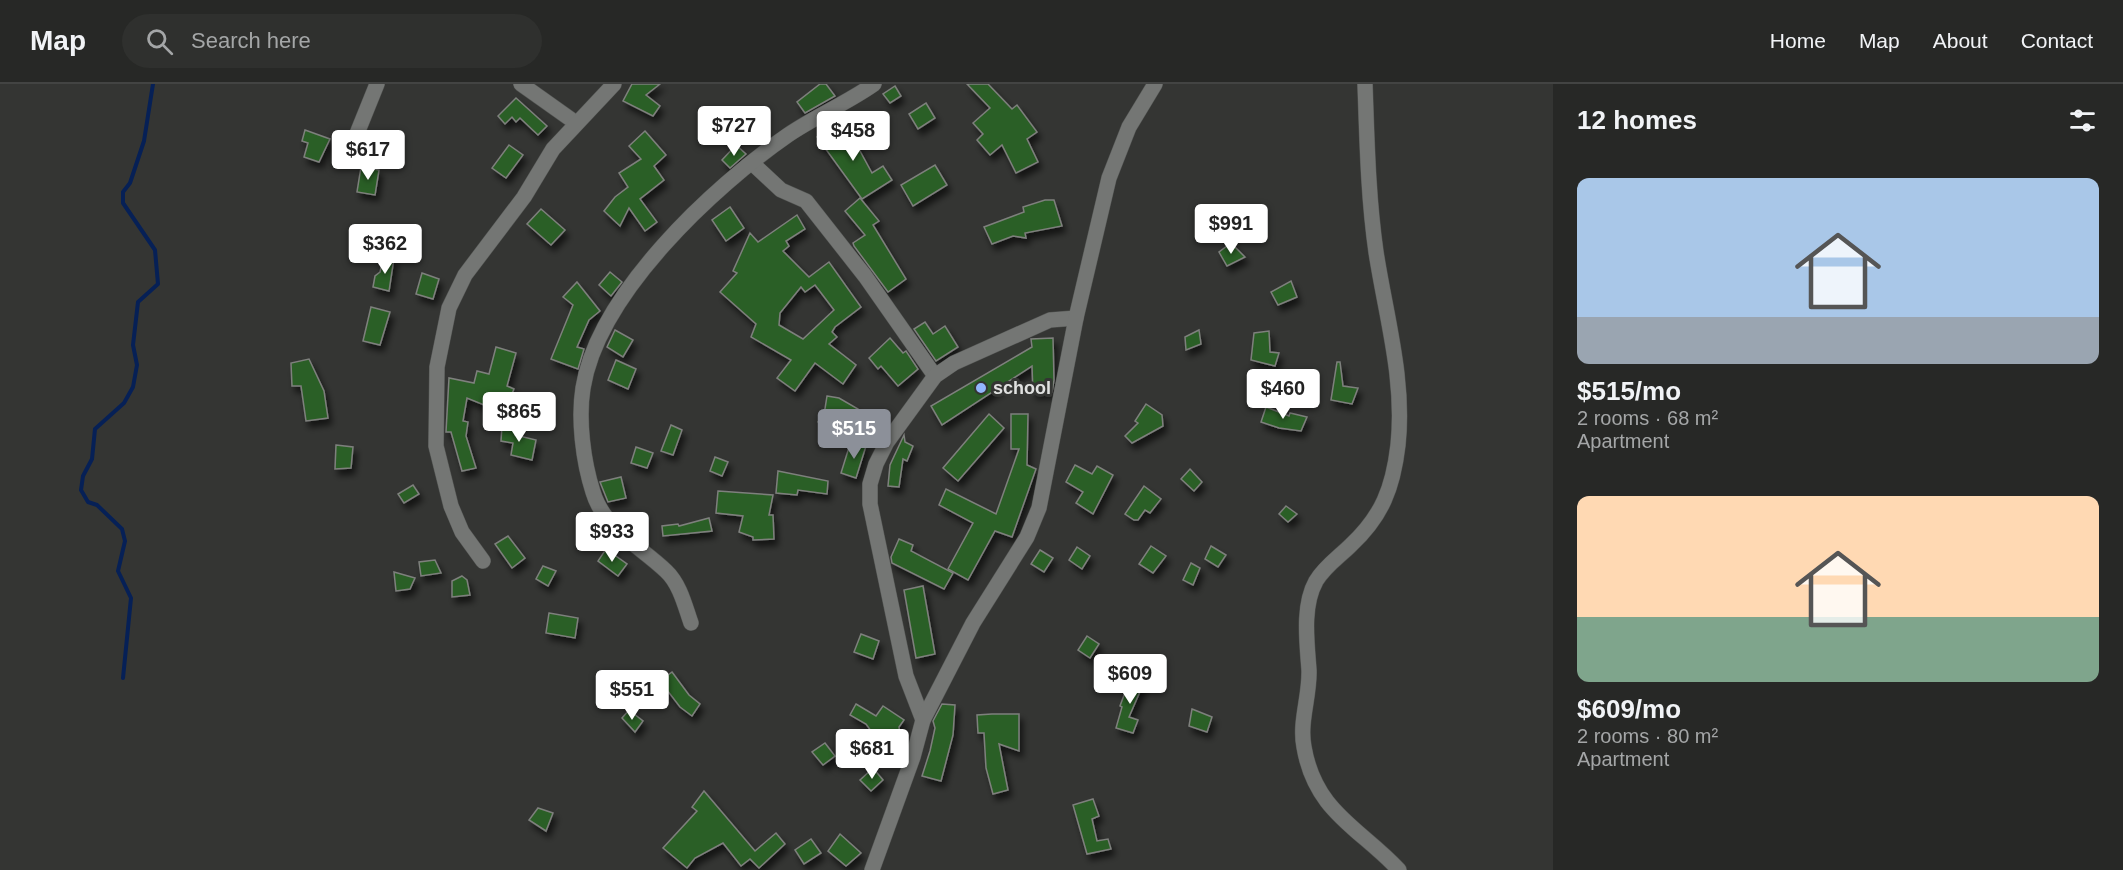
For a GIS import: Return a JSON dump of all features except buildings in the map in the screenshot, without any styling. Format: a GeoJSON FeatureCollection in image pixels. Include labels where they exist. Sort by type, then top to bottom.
{"type":"FeatureCollection","features":[{"type":"Feature","properties":{"kind":"street"},"geometry":{"type":"LineString","coordinates":[[356,136],[377,84]]}},
{"type":"Feature","properties":{"kind":"street"},"geometry":{"type":"LineString","coordinates":[[521,84],[576,123]]}},
{"type":"Feature","properties":{"kind":"street"},"geometry":{"type":"LineString","coordinates":[[483,561],[462,532],[451,506],[436,446],[437,367],[449,308],[465,275],[524,196],[553,149],[614,84]]}},
{"type":"Feature","properties":{"kind":"street"},"geometry":{"type":"LineString","coordinates":[[691,623],[675,581],[628,541],[609,520],[593,494],[585,456],[583,388],[594,350],[621,302],[649,262],[677,229],[752,163],[789,135],[874,84]]}},
{"type":"Feature","properties":{"kind":"street"},"geometry":{"type":"LineString","coordinates":[[872,870],[913,757],[923,720],[973,623],[1027,537],[1039,508],[1076,318],[1116,157],[1129,127],[1155,84]]}},
{"type":"Feature","properties":{"kind":"street"},"geometry":{"type":"LineString","coordinates":[[1365,84],[1370,205],[1398,372],[1398,446],[1392,476],[1380,514],[1351,546],[1328,565],[1316,581],[1311,594],[1308,609],[1309,680],[1304,747],[1317,785],[1331,808],[1344,823],[1399,870]]}},
{"type":"Feature","properties":{"kind":"street"},"geometry":{"type":"LineString","coordinates":[[752,163],[781,190],[806,201],[866,276],[935,376]]}},
{"type":"Feature","properties":{"kind":"street"},"geometry":{"type":"LineString","coordinates":[[923,720],[906,676],[870,504],[870,484],[887,442],[935,376],[954,363],[1042,324],[1076,318]]}},
{"type":"Feature","properties":{"kind":"waterway"},"geometry":{"type":"LineString","coordinates":[[123,678],[131,598],[118,571],[125,541],[122,529],[97,505],[88,502],[81,490],[83,476],[92,459],[95,429],[124,403],[133,387],[137,365],[133,345],[138,302],[158,284],[155,250],[123,203],[123,192],[130,183],[144,141],[153,84]]}},
{"type":"Feature","properties":{"kind":"place","name":"school"},"geometry":{"type":"Point","coordinates":[981,388]}}]}
